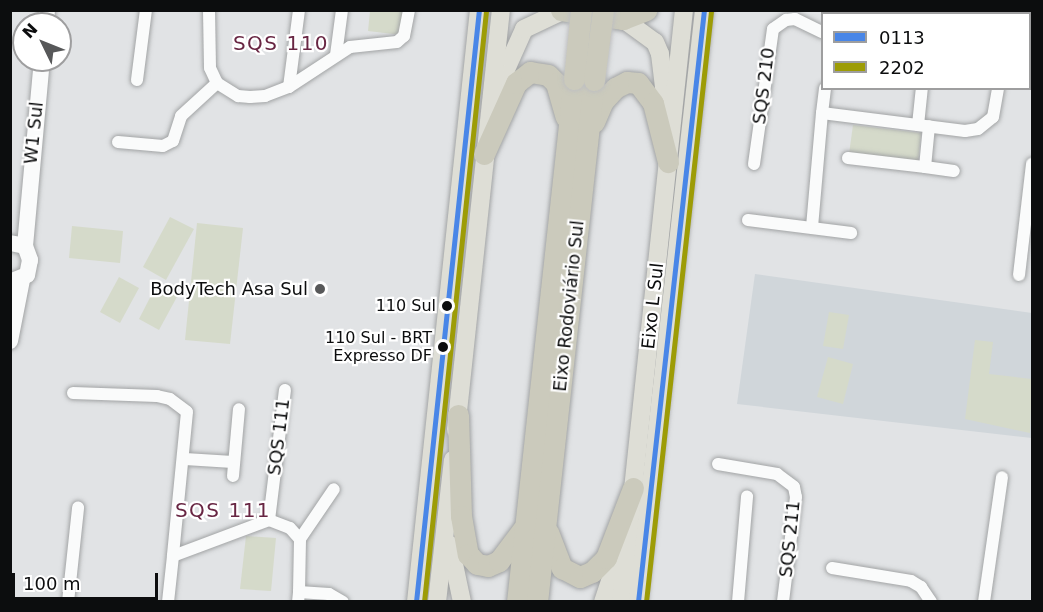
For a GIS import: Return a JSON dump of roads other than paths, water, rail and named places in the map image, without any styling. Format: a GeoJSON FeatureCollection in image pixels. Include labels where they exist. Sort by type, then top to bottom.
{"type":"FeatureCollection","features":[{"type":"Feature","properties":{"kind":"highway","name":"Eixo Rodoviário Sul"},"geometry":{"type":"LineString","coordinates":[[528,593],[545,519],[587,136],[581,10]]}},
{"type":"Feature","properties":{"kind":"highway","name":"Eixo Rodoviário Sul"},"geometry":{"type":"LineString","coordinates":[[528,593],[524,529],[568,126],[584,80],[603,10]]}},
{"type":"Feature","properties":{"kind":"highway"},"geometry":{"type":"LineString","coordinates":[[562,11],[622,19],[646,10]]}},
{"type":"Feature","properties":{"kind":"highway"},"geometry":{"type":"LineString","coordinates":[[484,154],[516,83],[530,72],[548,75],[556,83],[568,126]]}},
{"type":"Feature","properties":{"kind":"highway"},"geometry":{"type":"LineString","coordinates":[[587,136],[603,101],[615,88],[627,82],[638,84],[653,103],[668,162]]}},
{"type":"Feature","properties":{"kind":"highway"},"geometry":{"type":"LineString","coordinates":[[458,415],[462,527],[468,554],[477,564],[488,566],[499,561],[524,529]]}},
{"type":"Feature","properties":{"kind":"highway"},"geometry":{"type":"LineString","coordinates":[[545,519],[562,568],[580,577],[592,572],[606,558],[633,489]]}},
{"type":"Feature","properties":{"kind":"main road"},"geometry":{"type":"LineString","coordinates":[[416,602],[479,10]]}},
{"type":"Feature","properties":{"kind":"main road"},"geometry":{"type":"LineString","coordinates":[[436,602],[501,10]]}},
{"type":"Feature","properties":{"kind":"main road","name":"Eixo L Sul"},"geometry":{"type":"LineString","coordinates":[[621,602],[684,10]]}},
{"type":"Feature","properties":{"kind":"main road","name":"Eixo L Sul"},"geometry":{"type":"LineString","coordinates":[[638,602],[704,10]]}},
{"type":"Feature","properties":{"kind":"main road"},"geometry":{"type":"LineString","coordinates":[[489,112],[524,29],[562,11]]}},
{"type":"Feature","properties":{"kind":"main road"},"geometry":{"type":"LineString","coordinates":[[622,19],[646,32],[660,54],[671,132]]}},
{"type":"Feature","properties":{"kind":"main road"},"geometry":{"type":"LineString","coordinates":[[447,508],[453,569],[462,602]]}},
{"type":"Feature","properties":{"kind":"main road"},"geometry":{"type":"LineString","coordinates":[[603,602],[631,521]]}},
{"type":"Feature","properties":{"kind":"street"},"geometry":{"type":"LineString","coordinates":[[137,80],[146,10]]}},
{"type":"Feature","properties":{"kind":"street"},"geometry":{"type":"LineString","coordinates":[[209,10],[208,53],[217,83],[238,96],[250,97],[265,96],[289,87],[336,55],[365,43],[400,40],[409,10]]}},
{"type":"Feature","properties":{"kind":"street"},"geometry":{"type":"LineString","coordinates":[[289,87],[298,10]]}},
{"type":"Feature","properties":{"kind":"street"},"geometry":{"type":"LineString","coordinates":[[336,55],[342,10]]}},
{"type":"Feature","properties":{"kind":"street","name":"SQS 210"},"geometry":{"type":"LineString","coordinates":[[754,164],[773,29],[786,20],[795,20],[821,32]]}},
{"type":"Feature","properties":{"kind":"street","name":"W1 Sul"},"geometry":{"type":"LineString","coordinates":[[16,281],[30,268],[15,243],[27,207],[41,72]]}},
{"type":"Feature","properties":{"kind":"street"},"geometry":{"type":"LineString","coordinates":[[118,142],[151,147],[173,141],[181,116],[217,83]]}},
{"type":"Feature","properties":{"kind":"street"},"geometry":{"type":"LineString","coordinates":[[812,227],[825,90]]}},
{"type":"Feature","properties":{"kind":"street"},"geometry":{"type":"LineString","coordinates":[[922,90],[925,167]]}},
{"type":"Feature","properties":{"kind":"street"},"geometry":{"type":"LineString","coordinates":[[822,113],[964,131],[987,124],[996,108],[998,90]]}},
{"type":"Feature","properties":{"kind":"street"},"geometry":{"type":"LineString","coordinates":[[848,158],[954,171]]}},
{"type":"Feature","properties":{"kind":"street"},"geometry":{"type":"LineString","coordinates":[[1019,275],[1032,164]]}},
{"type":"Feature","properties":{"kind":"street"},"geometry":{"type":"LineString","coordinates":[[748,220],[851,232]]}},
{"type":"Feature","properties":{"kind":"street"},"geometry":{"type":"LineString","coordinates":[[10,341],[16,281]]}},
{"type":"Feature","properties":{"kind":"street","name":"SQS 111"},"geometry":{"type":"LineString","coordinates":[[269,520],[285,390]]}},
{"type":"Feature","properties":{"kind":"street"},"geometry":{"type":"LineString","coordinates":[[73,393],[157,396],[179,404],[187,412],[189,423],[168,602]]}},
{"type":"Feature","properties":{"kind":"street"},"geometry":{"type":"LineString","coordinates":[[233,476],[239,409]]}},
{"type":"Feature","properties":{"kind":"street"},"geometry":{"type":"LineString","coordinates":[[185,459],[233,462]]}},
{"type":"Feature","properties":{"kind":"street","name":"SQS 211"},"geometry":{"type":"LineString","coordinates":[[718,464],[777,474],[794,487],[796,497],[783,602]]}},
{"type":"Feature","properties":{"kind":"street"},"geometry":{"type":"LineString","coordinates":[[984,602],[1002,477]]}},
{"type":"Feature","properties":{"kind":"street"},"geometry":{"type":"LineString","coordinates":[[334,489],[300,539],[298,597],[329,594],[342,602]]}},
{"type":"Feature","properties":{"kind":"street"},"geometry":{"type":"LineString","coordinates":[[738,602],[747,496]]}},
{"type":"Feature","properties":{"kind":"street"},"geometry":{"type":"LineString","coordinates":[[68,602],[78,508]]}},
{"type":"Feature","properties":{"kind":"street"},"geometry":{"type":"LineString","coordinates":[[173,555],[269,520],[290,528],[300,539]]}},
{"type":"Feature","properties":{"kind":"street"},"geometry":{"type":"LineString","coordinates":[[832,568],[911,581],[921,587],[931,602]]}},
{"type":"Feature","properties":{"kind":"place","name":"BodyTech Asa Sul"},"geometry":{"type":"Point","coordinates":[320,289]}},
{"type":"Feature","properties":{"kind":"place","name":"110 Sul"},"geometry":{"type":"Point","coordinates":[447,306]}},
{"type":"Feature","properties":{"kind":"place","name":"110 Sul - BRT Expresso DF"},"geometry":{"type":"Point","coordinates":[443,347]}},
{"type":"Feature","properties":{"kind":"district","name":"SQS 110"},"geometry":{"type":"Point","coordinates":[281,43]}},
{"type":"Feature","properties":{"kind":"district","name":"SQS 111"},"geometry":{"type":"Point","coordinates":[223,510]}}]}
